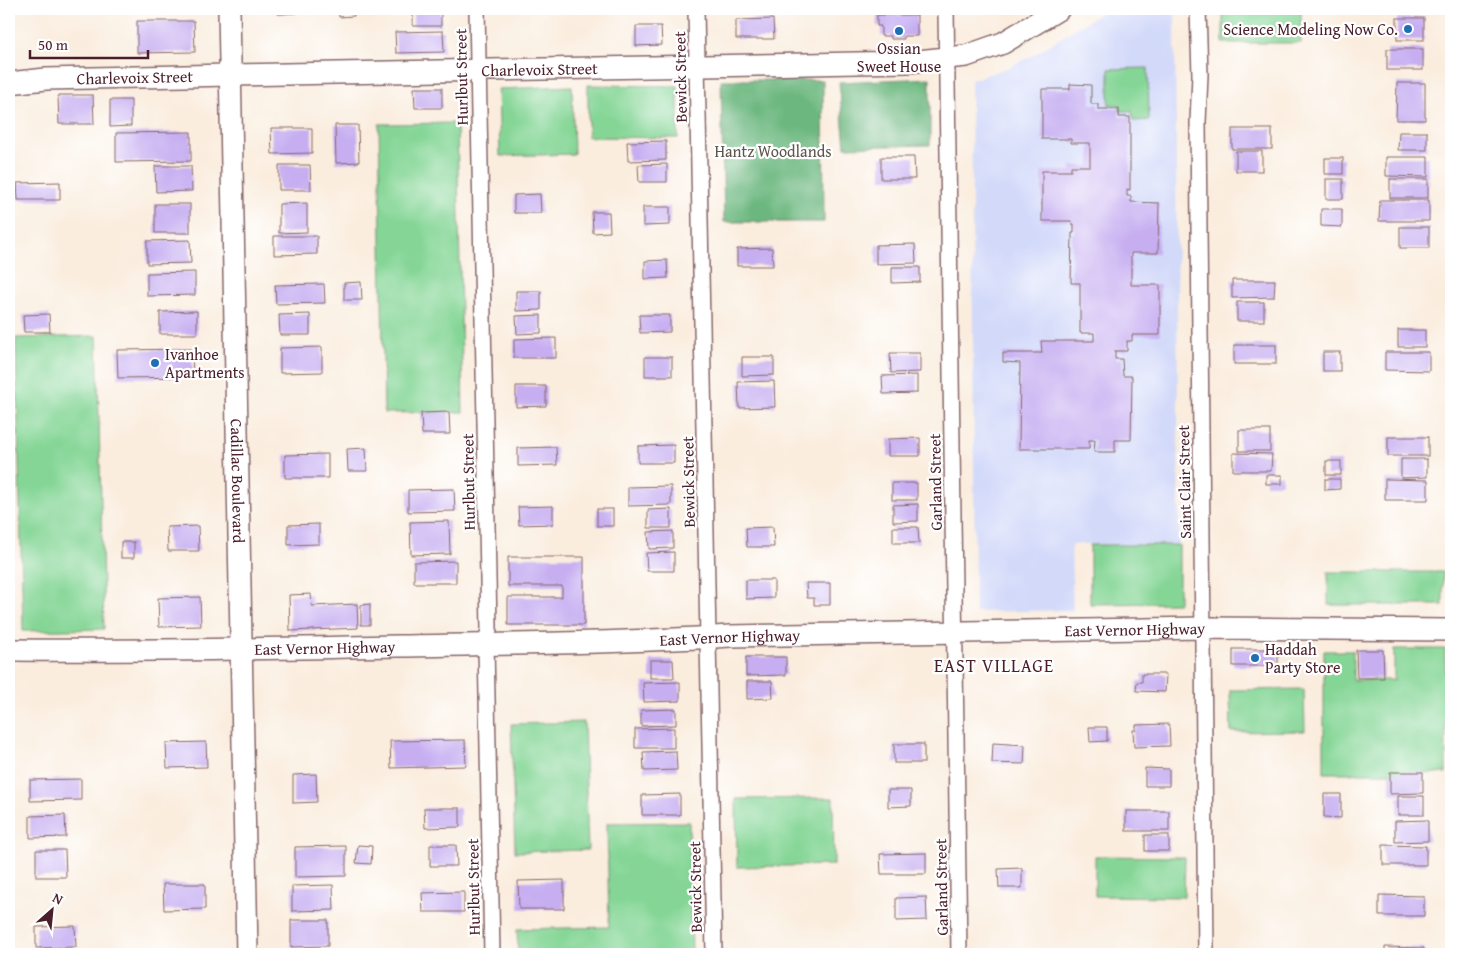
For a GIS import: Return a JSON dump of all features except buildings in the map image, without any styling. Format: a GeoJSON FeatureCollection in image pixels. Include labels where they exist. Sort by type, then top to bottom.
{"type":"FeatureCollection","features":[{"type":"Feature","properties":{"kind":"street","name":"Cadillac Boulevard"},"geometry":{"type":"LineString","coordinates":[[229,9],[248,954]]}},
{"type":"Feature","properties":{"kind":"street","name":"Hurlbut Street"},"geometry":{"type":"LineString","coordinates":[[477,9],[492,954]]}},
{"type":"Feature","properties":{"kind":"street","name":"Bewick Street"},"geometry":{"type":"LineString","coordinates":[[696,9],[714,954]]}},
{"type":"Feature","properties":{"kind":"street","name":"Garland Street"},"geometry":{"type":"LineString","coordinates":[[946,9],[959,954]]}},
{"type":"Feature","properties":{"kind":"street","name":"Charlevoix Street"},"geometry":{"type":"LineString","coordinates":[[9,82],[46,79],[908,62],[966,56],[1003,43],[1060,9]]}},
{"type":"Feature","properties":{"kind":"street","name":"Saint Clair Street"},"geometry":{"type":"LineString","coordinates":[[1198,9],[1206,954]]}},
{"type":"Feature","properties":{"kind":"street","name":"East Vernor Highway"},"geometry":{"type":"LineString","coordinates":[[9,650],[486,645],[708,637],[1203,628],[1451,630]]}},
{"type":"Feature","properties":{"kind":"shaded area"},"geometry":{"type":"Polygon","coordinates":[[[1107,9],[1175,9],[1179,545],[1071,544],[1073,610],[975,612],[971,80],[1007,68],[1030,57],[1107,9]]]}},
{"type":"Feature","properties":{"kind":"green space"},"geometry":{"type":"Polygon","coordinates":[[[1223,9],[1301,9],[1301,43],[1223,43],[1223,9]]]}},
{"type":"Feature","properties":{"kind":"green space"},"geometry":{"type":"Polygon","coordinates":[[[1148,68],[1149,120],[1133,121],[1132,111],[1120,111],[1120,105],[1109,105],[1109,69],[1148,68]]]}},
{"type":"Feature","properties":{"kind":"green space","name":"Hantz Woodlands"},"geometry":{"type":"Polygon","coordinates":[[[930,78],[930,145],[845,147],[839,82],[930,78]]]}},
{"type":"Feature","properties":{"kind":"green space","name":"Hantz Woodlands"},"geometry":{"type":"Polygon","coordinates":[[[721,80],[823,80],[824,222],[724,222],[721,80]]]}},
{"type":"Feature","properties":{"kind":"green space"},"geometry":{"type":"Polygon","coordinates":[[[588,85],[678,86],[678,138],[588,137],[588,85]]]}},
{"type":"Feature","properties":{"kind":"green space"},"geometry":{"type":"Polygon","coordinates":[[[572,86],[574,154],[500,156],[498,89],[572,86]]]}},
{"type":"Feature","properties":{"kind":"green space"},"geometry":{"type":"Polygon","coordinates":[[[457,123],[463,412],[384,413],[379,124],[457,123]]]}},
{"type":"Feature","properties":{"kind":"green space"},"geometry":{"type":"Polygon","coordinates":[[[97,336],[104,629],[23,631],[16,338],[97,336]]]}},
{"type":"Feature","properties":{"kind":"green space"},"geometry":{"type":"Polygon","coordinates":[[[1090,545],[1179,545],[1179,603],[1090,604],[1090,545]]]}},
{"type":"Feature","properties":{"kind":"green space"},"geometry":{"type":"Polygon","coordinates":[[[1328,572],[1443,572],[1443,605],[1328,605],[1328,572]]]}},
{"type":"Feature","properties":{"kind":"green space"},"geometry":{"type":"Polygon","coordinates":[[[1394,649],[1445,649],[1446,773],[1324,773],[1324,651],[1353,651],[1353,680],[1394,680],[1394,649]]]}},
{"type":"Feature","properties":{"kind":"green space"},"geometry":{"type":"Polygon","coordinates":[[[1304,689],[1305,731],[1231,732],[1230,690],[1304,689]]]}},
{"type":"Feature","properties":{"kind":"green space"},"geometry":{"type":"Polygon","coordinates":[[[584,722],[588,850],[515,852],[511,724],[584,722]]]}},
{"type":"Feature","properties":{"kind":"green space"},"geometry":{"type":"Polygon","coordinates":[[[833,798],[834,865],[737,867],[736,799],[833,798]]]}},
{"type":"Feature","properties":{"kind":"green space"},"geometry":{"type":"Polygon","coordinates":[[[689,822],[692,954],[518,954],[517,929],[609,927],[607,823],[689,822]]]}},
{"type":"Feature","properties":{"kind":"green space"},"geometry":{"type":"Polygon","coordinates":[[[1095,856],[1185,857],[1184,897],[1095,896],[1095,856]]]}},
{"type":"Feature","properties":{"kind":"place","name":"Science Modeling Now Co."},"geometry":{"type":"Point","coordinates":[1408,29]}},
{"type":"Feature","properties":{"kind":"place","name":"Ossian Sweet House"},"geometry":{"type":"Point","coordinates":[899,31]}},
{"type":"Feature","properties":{"kind":"place","name":"Ivanhoe Apartments"},"geometry":{"type":"Point","coordinates":[155,363]}},
{"type":"Feature","properties":{"kind":"place","name":"Haddah Party Store"},"geometry":{"type":"Point","coordinates":[1255,658]}},
{"type":"Feature","properties":{"kind":"district","name":"EAST VILLAGE"},"geometry":{"type":"Point","coordinates":[994,666]}}]}
